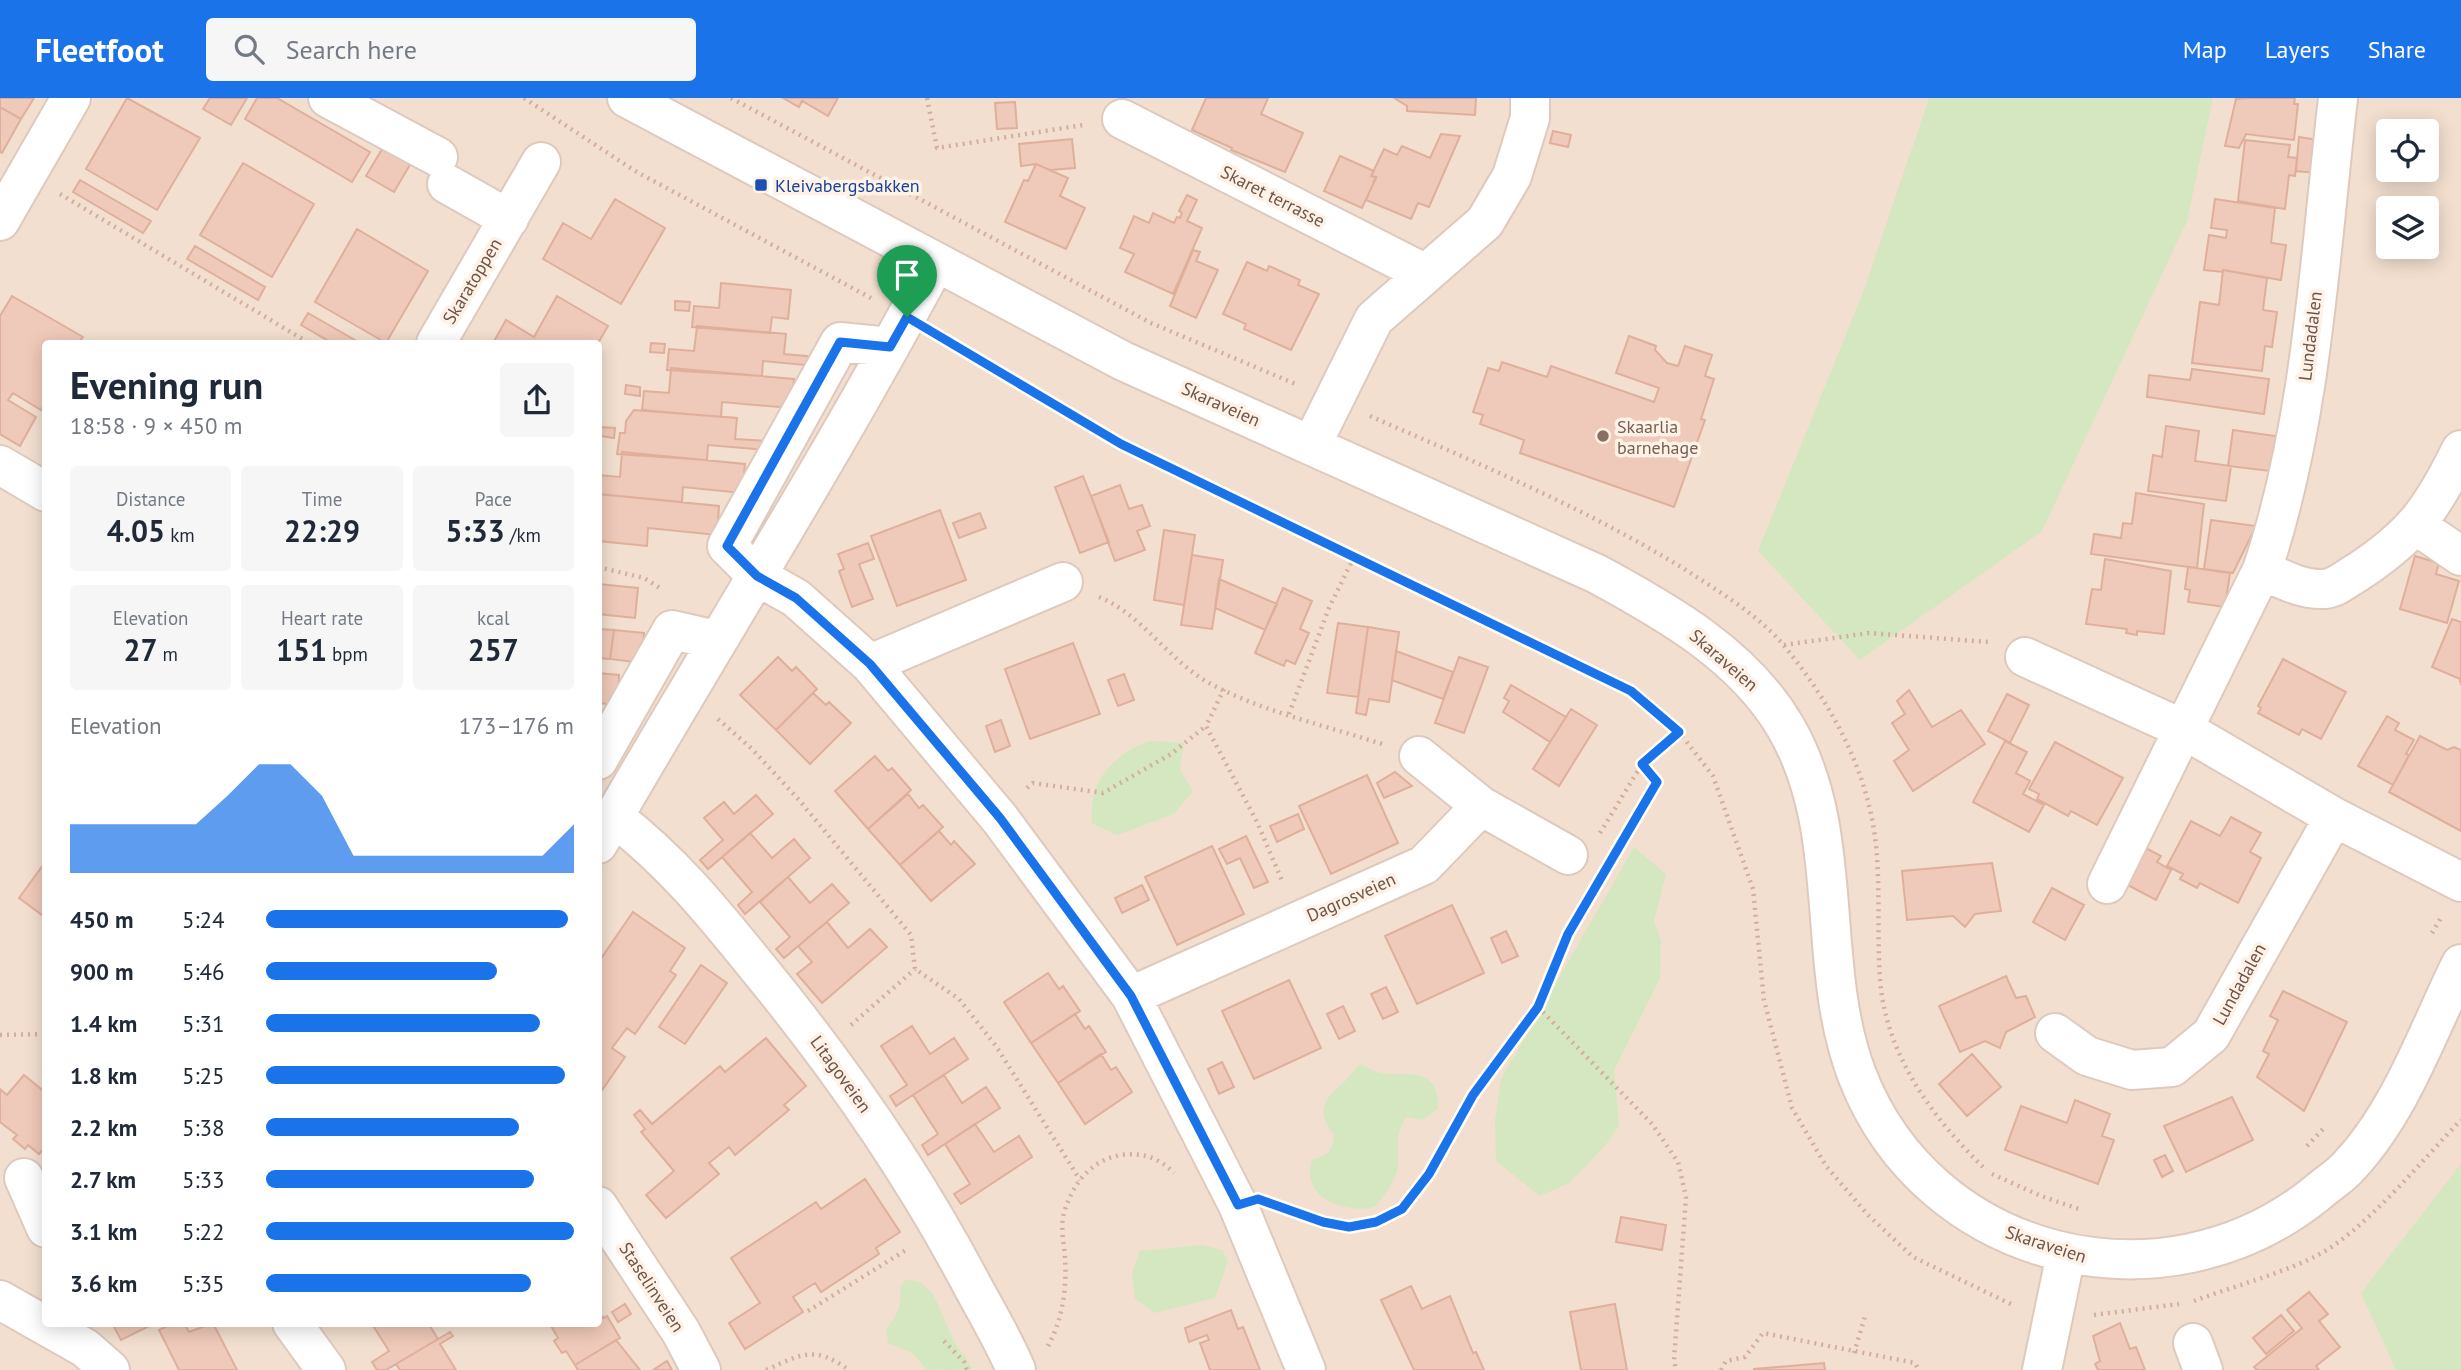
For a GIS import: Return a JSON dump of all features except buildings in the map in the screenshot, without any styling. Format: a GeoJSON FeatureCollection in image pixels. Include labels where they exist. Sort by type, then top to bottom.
{"type":"FeatureCollection","features":[{"type":"Feature","properties":{"kind":"street"},"geometry":{"type":"LineString","coordinates":[[0,221],[71,98]]}},
{"type":"Feature","properties":{"kind":"street","name":"Skaratoppen"},"geometry":{"type":"LineString","coordinates":[[328,98],[443,171],[509,219]]}},
{"type":"Feature","properties":{"kind":"street","name":"Skaraveien"},"geometry":{"type":"LineString","coordinates":[[627,98],[1123,361],[1597,574],[1667,612],[1754,683],[1783,723],[1805,762],[1822,825],[1840,1021],[1857,1075],[1882,1127],[1908,1160],[1943,1194],[1962,1208],[2020,1239],[2066,1254],[2102,1260],[2189,1255],[2248,1236],[2292,1213],[2350,1166],[2391,1108],[2461,964]]}},
{"type":"Feature","properties":{"kind":"street"},"geometry":{"type":"LineString","coordinates":[[1312,444],[1374,319],[1485,222],[1512,176],[1530,118],[1530,98]]}},
{"type":"Feature","properties":{"kind":"street","name":"Lundadalen"},"geometry":{"type":"LineString","coordinates":[[2107,884],[2262,570],[2280,517],[2299,432],[2338,98]]}},
{"type":"Feature","properties":{"kind":"street","name":"Skaret terrasse"},"geometry":{"type":"LineString","coordinates":[[1122,119],[1424,273]]}},
{"type":"Feature","properties":{"kind":"street","name":"Skaratoppen"},"geometry":{"type":"LineString","coordinates":[[438,340],[541,162]]}},
{"type":"Feature","properties":{"kind":"street"},"geometry":{"type":"LineString","coordinates":[[606,831],[716,639],[757,576],[899,332],[936,262]]}},
{"type":"Feature","properties":{"kind":"street"},"geometry":{"type":"LineString","coordinates":[[2262,570],[2302,587],[2335,586],[2379,558],[2417,526],[2441,491],[2461,450]]}},
{"type":"Feature","properties":{"kind":"street"},"geometry":{"type":"LineString","coordinates":[[0,465],[42,490]]}},
{"type":"Feature","properties":{"kind":"street"},"geometry":{"type":"LineString","coordinates":[[2417,526],[2461,556]]}},
{"type":"Feature","properties":{"kind":"street"},"geometry":{"type":"LineString","coordinates":[[757,576],[796,598],[870,664],[1000,818],[1131,996],[1238,1205],[1306,1370]]}},
{"type":"Feature","properties":{"kind":"street"},"geometry":{"type":"LineString","coordinates":[[870,664],[1063,582]]}},
{"type":"Feature","properties":{"kind":"street"},"geometry":{"type":"LineString","coordinates":[[602,753],[673,630],[716,639]]}},
{"type":"Feature","properties":{"kind":"street"},"geometry":{"type":"LineString","coordinates":[[2025,657],[2183,729],[2334,817],[2461,882]]}},
{"type":"Feature","properties":{"kind":"street"},"geometry":{"type":"LineString","coordinates":[[1419,756],[1481,806],[1568,855]]}},
{"type":"Feature","properties":{"kind":"street","name":"Dagrosveien"},"geometry":{"type":"LineString","coordinates":[[1131,996],[1424,865],[1481,806]]}},
{"type":"Feature","properties":{"kind":"street","name":"Lundadalen"},"geometry":{"type":"LineString","coordinates":[[2055,1033],[2087,1056],[2132,1070],[2172,1067],[2211,1035],[2334,817]]}},
{"type":"Feature","properties":{"kind":"street","name":"Litagoveien"},"geometry":{"type":"LineString","coordinates":[[606,831],[685,879],[823,1047],[890,1141],[955,1253],[1030,1361]]}},
{"type":"Feature","properties":{"kind":"street"},"geometry":{"type":"LineString","coordinates":[[24,1178],[42,1219]]}},
{"type":"Feature","properties":{"kind":"street","name":"Staselinveien"},"geometry":{"type":"LineString","coordinates":[[602,1212],[681,1332],[701,1370]]}},
{"type":"Feature","properties":{"kind":"street"},"geometry":{"type":"LineString","coordinates":[[2042,1370],[2050,1318],[2066,1254]]}},
{"type":"Feature","properties":{"kind":"street"},"geometry":{"type":"LineString","coordinates":[[0,1300],[42,1322]]}},
{"type":"Feature","properties":{"kind":"street"},"geometry":{"type":"LineString","coordinates":[[52,1327],[91,1347]]}},
{"type":"Feature","properties":{"kind":"street"},"geometry":{"type":"LineString","coordinates":[[295,1327],[326,1370]]}},
{"type":"Feature","properties":{"kind":"path"},"geometry":{"type":"LineString","coordinates":[[524,98],[635,171],[899,332],[1222,496],[1355,555],[1631,691],[1679,732],[1713,776],[1753,889],[1764,1000],[1791,1108],[1826,1166],[1868,1215],[1913,1257],[2024,1310]]}},
{"type":"Feature","properties":{"kind":"path"},"geometry":{"type":"LineString","coordinates":[[731,98],[1151,323],[1502,474],[1626,532],[1727,596],[1784,645],[1840,726],[1871,810],[1878,898],[1880,981],[1892,1036],[1914,1087],[1951,1135],[1987,1172],[2041,1196],[2091,1213]]}},
{"type":"Feature","properties":{"kind":"path"},"geometry":{"type":"LineString","coordinates":[[926,98],[937,148],[1122,119]]}},
{"type":"Feature","properties":{"kind":"path"},"geometry":{"type":"LineString","coordinates":[[28,174],[304,340]]}},
{"type":"Feature","properties":{"kind":"path"},"geometry":{"type":"LineString","coordinates":[[1289,715],[1329,607],[1355,555]]}},
{"type":"Feature","properties":{"kind":"path"},"geometry":{"type":"LineString","coordinates":[[602,568],[644,578],[668,594]]}},
{"type":"Feature","properties":{"kind":"path"},"geometry":{"type":"LineString","coordinates":[[1063,582],[1118,605],[1207,682],[1289,715],[1419,756]]}},
{"type":"Feature","properties":{"kind":"path"},"geometry":{"type":"LineString","coordinates":[[1784,645],[1869,633],[1983,640],[2025,657]]}},
{"type":"Feature","properties":{"kind":"path"},"geometry":{"type":"LineString","coordinates":[[1000,818],[1033,783],[1102,793],[1171,754],[1206,726],[1224,689]]}},
{"type":"Feature","properties":{"kind":"path"},"geometry":{"type":"LineString","coordinates":[[714,715],[752,748],[799,800],[911,935],[915,969],[960,999],[996,1046],[1080,1180]]}},
{"type":"Feature","properties":{"kind":"path"},"geometry":{"type":"LineString","coordinates":[[1206,726],[1257,822],[1298,920]]}},
{"type":"Feature","properties":{"kind":"path"},"geometry":{"type":"LineString","coordinates":[[1605,825],[1642,764],[1679,732]]}},
{"type":"Feature","properties":{"kind":"path"},"geometry":{"type":"LineString","coordinates":[[1606,866],[1657,782],[1642,764]]}},
{"type":"Feature","properties":{"kind":"path"},"geometry":{"type":"LineString","coordinates":[[1238,1205],[1258,1199],[1323,1222],[1349,1227],[1376,1222],[1402,1209],[1429,1174],[1473,1095],[1538,1007],[1568,934],[1600,878]]}},
{"type":"Feature","properties":{"kind":"path"},"geometry":{"type":"LineString","coordinates":[[2429,941],[2461,882]]}},
{"type":"Feature","properties":{"kind":"path"},"geometry":{"type":"LineString","coordinates":[[876,1006],[915,969]]}},
{"type":"Feature","properties":{"kind":"path"},"geometry":{"type":"LineString","coordinates":[[1538,1007],[1652,1124],[1678,1162],[1686,1197],[1674,1360],[1676,1370]]}},
{"type":"Feature","properties":{"kind":"path"},"geometry":{"type":"LineString","coordinates":[[0,1035],[42,1034]]}},
{"type":"Feature","properties":{"kind":"path"},"geometry":{"type":"LineString","coordinates":[[2317,1256],[2343,1239],[2403,1182],[2461,1119]]}},
{"type":"Feature","properties":{"kind":"path"},"geometry":{"type":"LineString","coordinates":[[2298,1155],[2327,1125]]}},
{"type":"Feature","properties":{"kind":"path"},"geometry":{"type":"LineString","coordinates":[[1030,1361],[1053,1337],[1063,1303],[1066,1272],[1063,1215],[1080,1180],[1093,1165],[1116,1156],[1138,1154],[1162,1162],[1181,1180]]}},
{"type":"Feature","properties":{"kind":"path"},"geometry":{"type":"LineString","coordinates":[[808,1311],[917,1244]]}},
{"type":"Feature","properties":{"kind":"path"},"geometry":{"type":"LineString","coordinates":[[1854,1353],[1866,1313]]}},
{"type":"Feature","properties":{"kind":"path"},"geometry":{"type":"LineString","coordinates":[[1721,1370],[1726,1361],[1745,1357],[1763,1333],[1915,1363],[1919,1370]]}},
{"type":"Feature","properties":{"kind":"path"},"geometry":{"type":"LineString","coordinates":[[944,1341],[964,1362],[967,1370]]}},
{"type":"Feature","properties":{"kind":"path"},"geometry":{"type":"LineString","coordinates":[[766,1370],[797,1354],[817,1353],[849,1370]]}},
{"type":"Feature","properties":{"kind":"shaded area"},"geometry":{"type":"Polygon","coordinates":[[[0,98],[2461,98],[2461,1370],[0,1370],[0,98]]]}},
{"type":"Feature","properties":{"kind":"green space"},"geometry":{"type":"Polygon","coordinates":[[[1929,98],[2213,98],[2187,221],[2042,531],[1860,660],[1758,551],[1864,290],[1929,98]]]}},
{"type":"Feature","properties":{"kind":"green space"},"geometry":{"type":"Polygon","coordinates":[[[1151,741],[1184,743],[1180,770],[1193,791],[1174,814],[1117,835],[1091,823],[1094,794],[1104,773],[1126,753],[1151,741]]]}},
{"type":"Feature","properties":{"kind":"green space"},"geometry":{"type":"Polygon","coordinates":[[[1634,847],[1666,874],[1654,921],[1661,941],[1660,978],[1614,1070],[1619,1126],[1604,1147],[1569,1183],[1540,1196],[1496,1161],[1495,1120],[1501,1079],[1634,847]]]}},
{"type":"Feature","properties":{"kind":"green space"},"geometry":{"type":"Polygon","coordinates":[[[1361,1064],[1379,1073],[1412,1074],[1428,1080],[1434,1086],[1438,1109],[1422,1120],[1406,1117],[1399,1134],[1398,1167],[1394,1180],[1375,1207],[1363,1209],[1328,1201],[1313,1185],[1310,1174],[1312,1160],[1328,1152],[1333,1141],[1334,1135],[1325,1120],[1326,1101],[1361,1064]]]}},
{"type":"Feature","properties":{"kind":"green space"},"geometry":{"type":"Polygon","coordinates":[[[2461,1164],[2461,1370],[2396,1370],[2361,1293],[2461,1164]]]}},
{"type":"Feature","properties":{"kind":"green space"},"geometry":{"type":"Polygon","coordinates":[[[1201,1245],[1222,1250],[1228,1261],[1215,1298],[1155,1313],[1135,1299],[1132,1272],[1140,1251],[1201,1245]]]}},
{"type":"Feature","properties":{"kind":"green space"},"geometry":{"type":"Polygon","coordinates":[[[907,1279],[922,1283],[934,1296],[955,1343],[973,1369],[927,1370],[912,1353],[888,1343],[886,1329],[898,1310],[900,1287],[907,1279]]]}},
{"type":"Feature","properties":{"kind":"place","name":"Kleivabergsbakken"},"geometry":{"type":"Point","coordinates":[761,185]}},
{"type":"Feature","properties":{"kind":"place","name":"Skaarlia barnehage"},"geometry":{"type":"Point","coordinates":[1603,436]}},
{"type":"Feature","properties":{"kind":"route"},"geometry":{"type":"LineString","coordinates":[[907,317],[1121,444],[1222,496],[1326,541],[1631,691],[1679,732],[1642,764],[1657,782],[1618,844],[1568,934],[1538,1007],[1473,1095],[1429,1174],[1402,1209],[1376,1222],[1349,1227],[1323,1222],[1274,1202],[1258,1199],[1238,1205],[1131,996],[1000,818],[870,664],[796,598],[757,576],[727,546],[840,342],[890,347],[907,317]]}}]}
